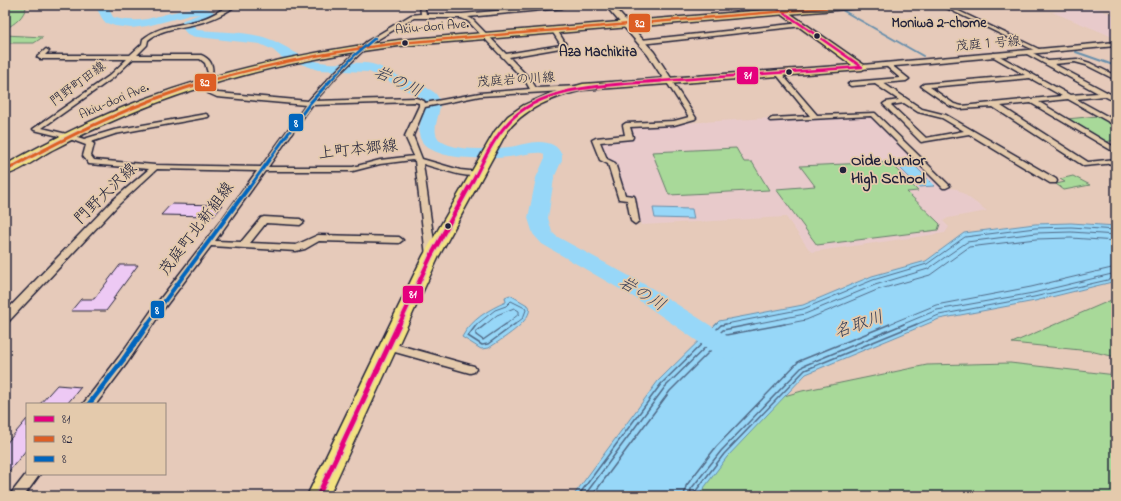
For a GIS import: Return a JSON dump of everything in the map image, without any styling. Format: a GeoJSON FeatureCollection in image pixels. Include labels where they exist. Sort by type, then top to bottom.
{"type":"FeatureCollection","features":[{"type":"Feature","properties":{"kind":"highway","name":"Akiu-dori Ave."},"geometry":{"type":"LineString","coordinates":[[5,164],[64,135],[185,88],[289,58],[308,54],[365,45],[815,5]]}},
{"type":"Feature","properties":{"kind":"highway","name":"Akiu-dori Ave."},"geometry":{"type":"LineString","coordinates":[[777,8],[859,5]]}},
{"type":"Feature","properties":{"kind":"highway","name":"Akiu-dori Ave."},"geometry":{"type":"LineString","coordinates":[[484,35],[555,31],[624,23]]}},
{"type":"Feature","properties":{"kind":"highway","name":"Akiu-dori Ave."},"geometry":{"type":"LineString","coordinates":[[5,171],[64,135]]}},
{"type":"Feature","properties":{"kind":"main road"},"geometry":{"type":"LineString","coordinates":[[777,8],[862,67]]}},
{"type":"Feature","properties":{"kind":"main road"},"geometry":{"type":"LineString","coordinates":[[318,496],[431,256],[492,146],[501,131],[512,118],[533,105],[553,96],[583,87],[862,67]]}},
{"type":"Feature","properties":{"kind":"street","name":"門野町田線"},"geometry":{"type":"LineString","coordinates":[[64,135],[36,129],[111,78],[130,57],[145,44],[145,40],[151,35],[208,19],[234,5]]}},
{"type":"Feature","properties":{"kind":"street"},"geometry":{"type":"LineString","coordinates":[[424,5],[424,16]]}},
{"type":"Feature","properties":{"kind":"street","name":"茂庭町北新組線"},"geometry":{"type":"LineString","coordinates":[[90,403],[123,360],[158,309],[209,243],[310,103],[365,45],[413,16],[462,16],[562,7],[560,5]]}},
{"type":"Feature","properties":{"kind":"street"},"geometry":{"type":"LineString","coordinates":[[608,5],[651,54],[693,118],[674,123],[626,125],[629,137],[596,140],[604,160],[610,163],[622,197],[631,198],[635,221]]}},
{"type":"Feature","properties":{"kind":"street"},"geometry":{"type":"LineString","coordinates":[[942,5],[1040,51]]}},
{"type":"Feature","properties":{"kind":"street"},"geometry":{"type":"LineString","coordinates":[[462,16],[470,20],[505,56],[529,81],[534,91]]}},
{"type":"Feature","properties":{"kind":"street"},"geometry":{"type":"LineString","coordinates":[[641,42],[801,25]]}},
{"type":"Feature","properties":{"kind":"street"},"geometry":{"type":"LineString","coordinates":[[505,56],[564,46],[555,31]]}},
{"type":"Feature","properties":{"kind":"street","name":"茂庭１号線"},"geometry":{"type":"LineString","coordinates":[[862,67],[1116,44]]}},
{"type":"Feature","properties":{"kind":"street"},"geometry":{"type":"LineString","coordinates":[[46,51],[40,57],[201,57],[206,60],[209,65],[210,72]]}},
{"type":"Feature","properties":{"kind":"street"},"geometry":{"type":"LineString","coordinates":[[1027,52],[1116,100]]}},
{"type":"Feature","properties":{"kind":"street"},"geometry":{"type":"LineString","coordinates":[[994,55],[1116,124]]}},
{"type":"Feature","properties":{"kind":"street"},"geometry":{"type":"LineString","coordinates":[[1046,63],[1075,60],[1088,64],[1116,78]]}},
{"type":"Feature","properties":{"kind":"street"},"geometry":{"type":"LineString","coordinates":[[851,84],[906,79],[888,65]]}},
{"type":"Feature","properties":{"kind":"street"},"geometry":{"type":"LineString","coordinates":[[779,74],[816,118]]}},
{"type":"Feature","properties":{"kind":"street"},"geometry":{"type":"LineString","coordinates":[[1032,76],[924,86],[952,105],[962,108],[1104,94]]}},
{"type":"Feature","properties":{"kind":"street"},"geometry":{"type":"LineString","coordinates":[[877,82],[920,111],[944,116],[1053,181]]}},
{"type":"Feature","properties":{"kind":"street"},"geometry":{"type":"LineString","coordinates":[[208,86],[210,92],[218,95],[310,103],[416,100],[422,102],[424,106],[409,136],[419,160],[431,256]]}},
{"type":"Feature","properties":{"kind":"street","name":"茂庭岩の川線"},"geometry":{"type":"LineString","coordinates":[[424,106],[451,98],[475,94],[583,87]]}},
{"type":"Feature","properties":{"kind":"street"},"geometry":{"type":"LineString","coordinates":[[906,101],[886,104],[924,140],[969,132]]}},
{"type":"Feature","properties":{"kind":"street"},"geometry":{"type":"LineString","coordinates":[[1032,101],[1116,151]]}},
{"type":"Feature","properties":{"kind":"street"},"geometry":{"type":"LineString","coordinates":[[995,105],[1087,164],[1116,161]]}},
{"type":"Feature","properties":{"kind":"street"},"geometry":{"type":"LineString","coordinates":[[772,120],[873,114],[946,186]]}},
{"type":"Feature","properties":{"kind":"street"},"geometry":{"type":"LineString","coordinates":[[64,135],[83,142],[114,132],[206,116]]}},
{"type":"Feature","properties":{"kind":"street","name":"門野大沢線"},"geometry":{"type":"LineString","coordinates":[[83,142],[90,144],[87,156],[92,162],[155,167]]}},
{"type":"Feature","properties":{"kind":"street","name":"上町本郷線"},"geometry":{"type":"LineString","coordinates":[[155,167],[262,170],[346,169],[380,162],[412,158],[459,172],[477,172]]}},
{"type":"Feature","properties":{"kind":"street","name":"門野大沢線"},"geometry":{"type":"LineString","coordinates":[[5,318],[115,203],[155,167]]}},
{"type":"Feature","properties":{"kind":"street"},"geometry":{"type":"LineString","coordinates":[[243,245],[264,220],[300,222]]}},
{"type":"Feature","properties":{"kind":"street"},"geometry":{"type":"LineString","coordinates":[[209,243],[296,248],[304,247],[311,241],[318,238],[399,240]]}},
{"type":"Feature","properties":{"kind":"street"},"geometry":{"type":"LineString","coordinates":[[388,346],[470,370]]}},
{"type":"Feature","properties":{"kind":"street"},"geometry":{"type":"LineString","coordinates":[[16,496],[33,475]]}},
{"type":"Feature","properties":{"kind":"shaded area"},"geometry":{"type":"Polygon","coordinates":[[[1095,8],[1116,16],[1116,38],[1052,12],[1095,8]]]}},
{"type":"Feature","properties":{"kind":"shaded area"},"geometry":{"type":"Polygon","coordinates":[[[870,115],[943,187],[957,189],[987,211],[948,218],[943,221],[949,227],[945,233],[811,252],[786,217],[641,225],[634,197],[623,196],[612,162],[606,158],[599,141],[633,139],[630,129],[635,126],[770,118],[773,122],[870,115]]]}},
{"type":"Feature","properties":{"kind":"green space"},"geometry":{"type":"Polygon","coordinates":[[[5,5],[27,5],[19,20],[5,29],[5,5]]]}},
{"type":"Feature","properties":{"kind":"green space"},"geometry":{"type":"Polygon","coordinates":[[[5,35],[43,37],[34,43],[8,43],[5,45],[5,35]]]}},
{"type":"Feature","properties":{"kind":"green space"},"geometry":{"type":"Polygon","coordinates":[[[1097,116],[1116,126],[1116,140],[1105,142],[1067,119],[1097,116]]]}},
{"type":"Feature","properties":{"kind":"green space"},"geometry":{"type":"Polygon","coordinates":[[[736,148],[744,162],[752,162],[769,190],[669,195],[652,152],[736,148]]]}},
{"type":"Feature","properties":{"kind":"green space"},"geometry":{"type":"Polygon","coordinates":[[[889,162],[918,191],[907,192],[940,224],[938,230],[817,245],[776,189],[815,186],[800,166],[889,162]]]}},
{"type":"Feature","properties":{"kind":"green space"},"geometry":{"type":"Polygon","coordinates":[[[1073,176],[1090,185],[1064,190],[1056,184],[1065,182],[1060,179],[1073,176]]]}},
{"type":"Feature","properties":{"kind":"green space"},"geometry":{"type":"Polygon","coordinates":[[[1116,298],[1116,357],[1090,351],[1012,343],[1116,298]]]}},
{"type":"Feature","properties":{"kind":"green space"},"geometry":{"type":"Polygon","coordinates":[[[1010,363],[1116,375],[1116,496],[620,496],[709,417],[802,391],[927,365],[1010,363]]]}},
{"type":"Feature","properties":{"kind":"water"},"geometry":{"type":"Polygon","coordinates":[[[914,165],[935,186],[919,187],[899,167],[914,165]]]}},
{"type":"Feature","properties":{"kind":"water"},"geometry":{"type":"Polygon","coordinates":[[[653,208],[692,209],[694,219],[655,218],[653,208]]]}},
{"type":"Feature","properties":{"kind":"water","name":"名取川"},"geometry":{"type":"Polygon","coordinates":[[[1071,223],[1116,226],[1116,281],[1035,301],[939,319],[806,374],[727,457],[698,496],[573,496],[658,381],[719,321],[803,305],[872,276],[926,261],[964,233],[1035,224],[1071,223]]]}},
{"type":"Feature","properties":{"kind":"water"},"geometry":{"type":"Polygon","coordinates":[[[510,295],[529,306],[529,312],[526,318],[515,330],[489,348],[481,349],[462,337],[475,320],[493,308],[506,302],[505,297],[510,295]]]}},
{"type":"Feature","properties":{"kind":"building"},"geometry":{"type":"Polygon","coordinates":[[[171,204],[223,205],[214,216],[161,215],[171,204]]]}},
{"type":"Feature","properties":{"kind":"building"},"geometry":{"type":"Polygon","coordinates":[[[120,265],[138,265],[106,311],[71,311],[81,299],[94,299],[120,265]]]}},
{"type":"Feature","properties":{"kind":"building"},"geometry":{"type":"Polygon","coordinates":[[[57,385],[81,387],[68,403],[41,403],[57,385]]]}},
{"type":"Feature","properties":{"kind":"building"},"geometry":{"type":"Polygon","coordinates":[[[26,420],[26,450],[5,476],[5,445],[26,420]]]}},
{"type":"Feature","properties":{"kind":"waterway","name":"岩の川"},"geometry":{"type":"LineString","coordinates":[[104,5],[103,9],[108,19],[123,24],[139,24],[164,19],[190,11],[205,12],[210,14],[187,23],[188,28],[193,33],[263,41],[278,47],[286,54],[318,66],[370,68],[380,71],[398,81],[420,90],[430,97],[432,108],[428,128],[429,139],[434,145],[442,149],[466,153],[508,152],[533,147],[548,149],[553,154],[553,160],[545,178],[538,218],[543,234],[549,240],[645,294],[729,350]]}},
{"type":"Feature","properties":{"kind":"waterway"},"geometry":{"type":"LineString","coordinates":[[842,10],[923,56]]}},
{"type":"Feature","properties":{"kind":"waterway"},"geometry":{"type":"LineString","coordinates":[[1076,52],[1116,66]]}},
{"type":"Feature","properties":{"kind":"transit line","name":"81"},"geometry":{"type":"LineString","coordinates":[[318,496],[431,256],[492,146],[509,121],[520,112],[537,102],[583,87],[862,67],[773,5]]}},
{"type":"Feature","properties":{"kind":"transit line","name":"82"},"geometry":{"type":"LineString","coordinates":[[5,171],[51,145],[146,103],[195,85],[296,59],[399,43],[859,5]]}},
{"type":"Feature","properties":{"kind":"transit line","name":"8"},"geometry":{"type":"LineString","coordinates":[[90,403],[123,360],[158,309],[226,220],[310,103],[355,55],[375,38]]}},
{"type":"Feature","properties":{"kind":"place","name":"Oide Junior High School"},"geometry":{"type":"Point","coordinates":[843,170]}},
{"type":"Feature","properties":{"kind":"district","name":"Moniwa 2-chome"},"geometry":{"type":"Point","coordinates":[939,23]}},
{"type":"Feature","properties":{"kind":"district","name":"Aza Machikita"},"geometry":{"type":"Point","coordinates":[598,52]}}]}
